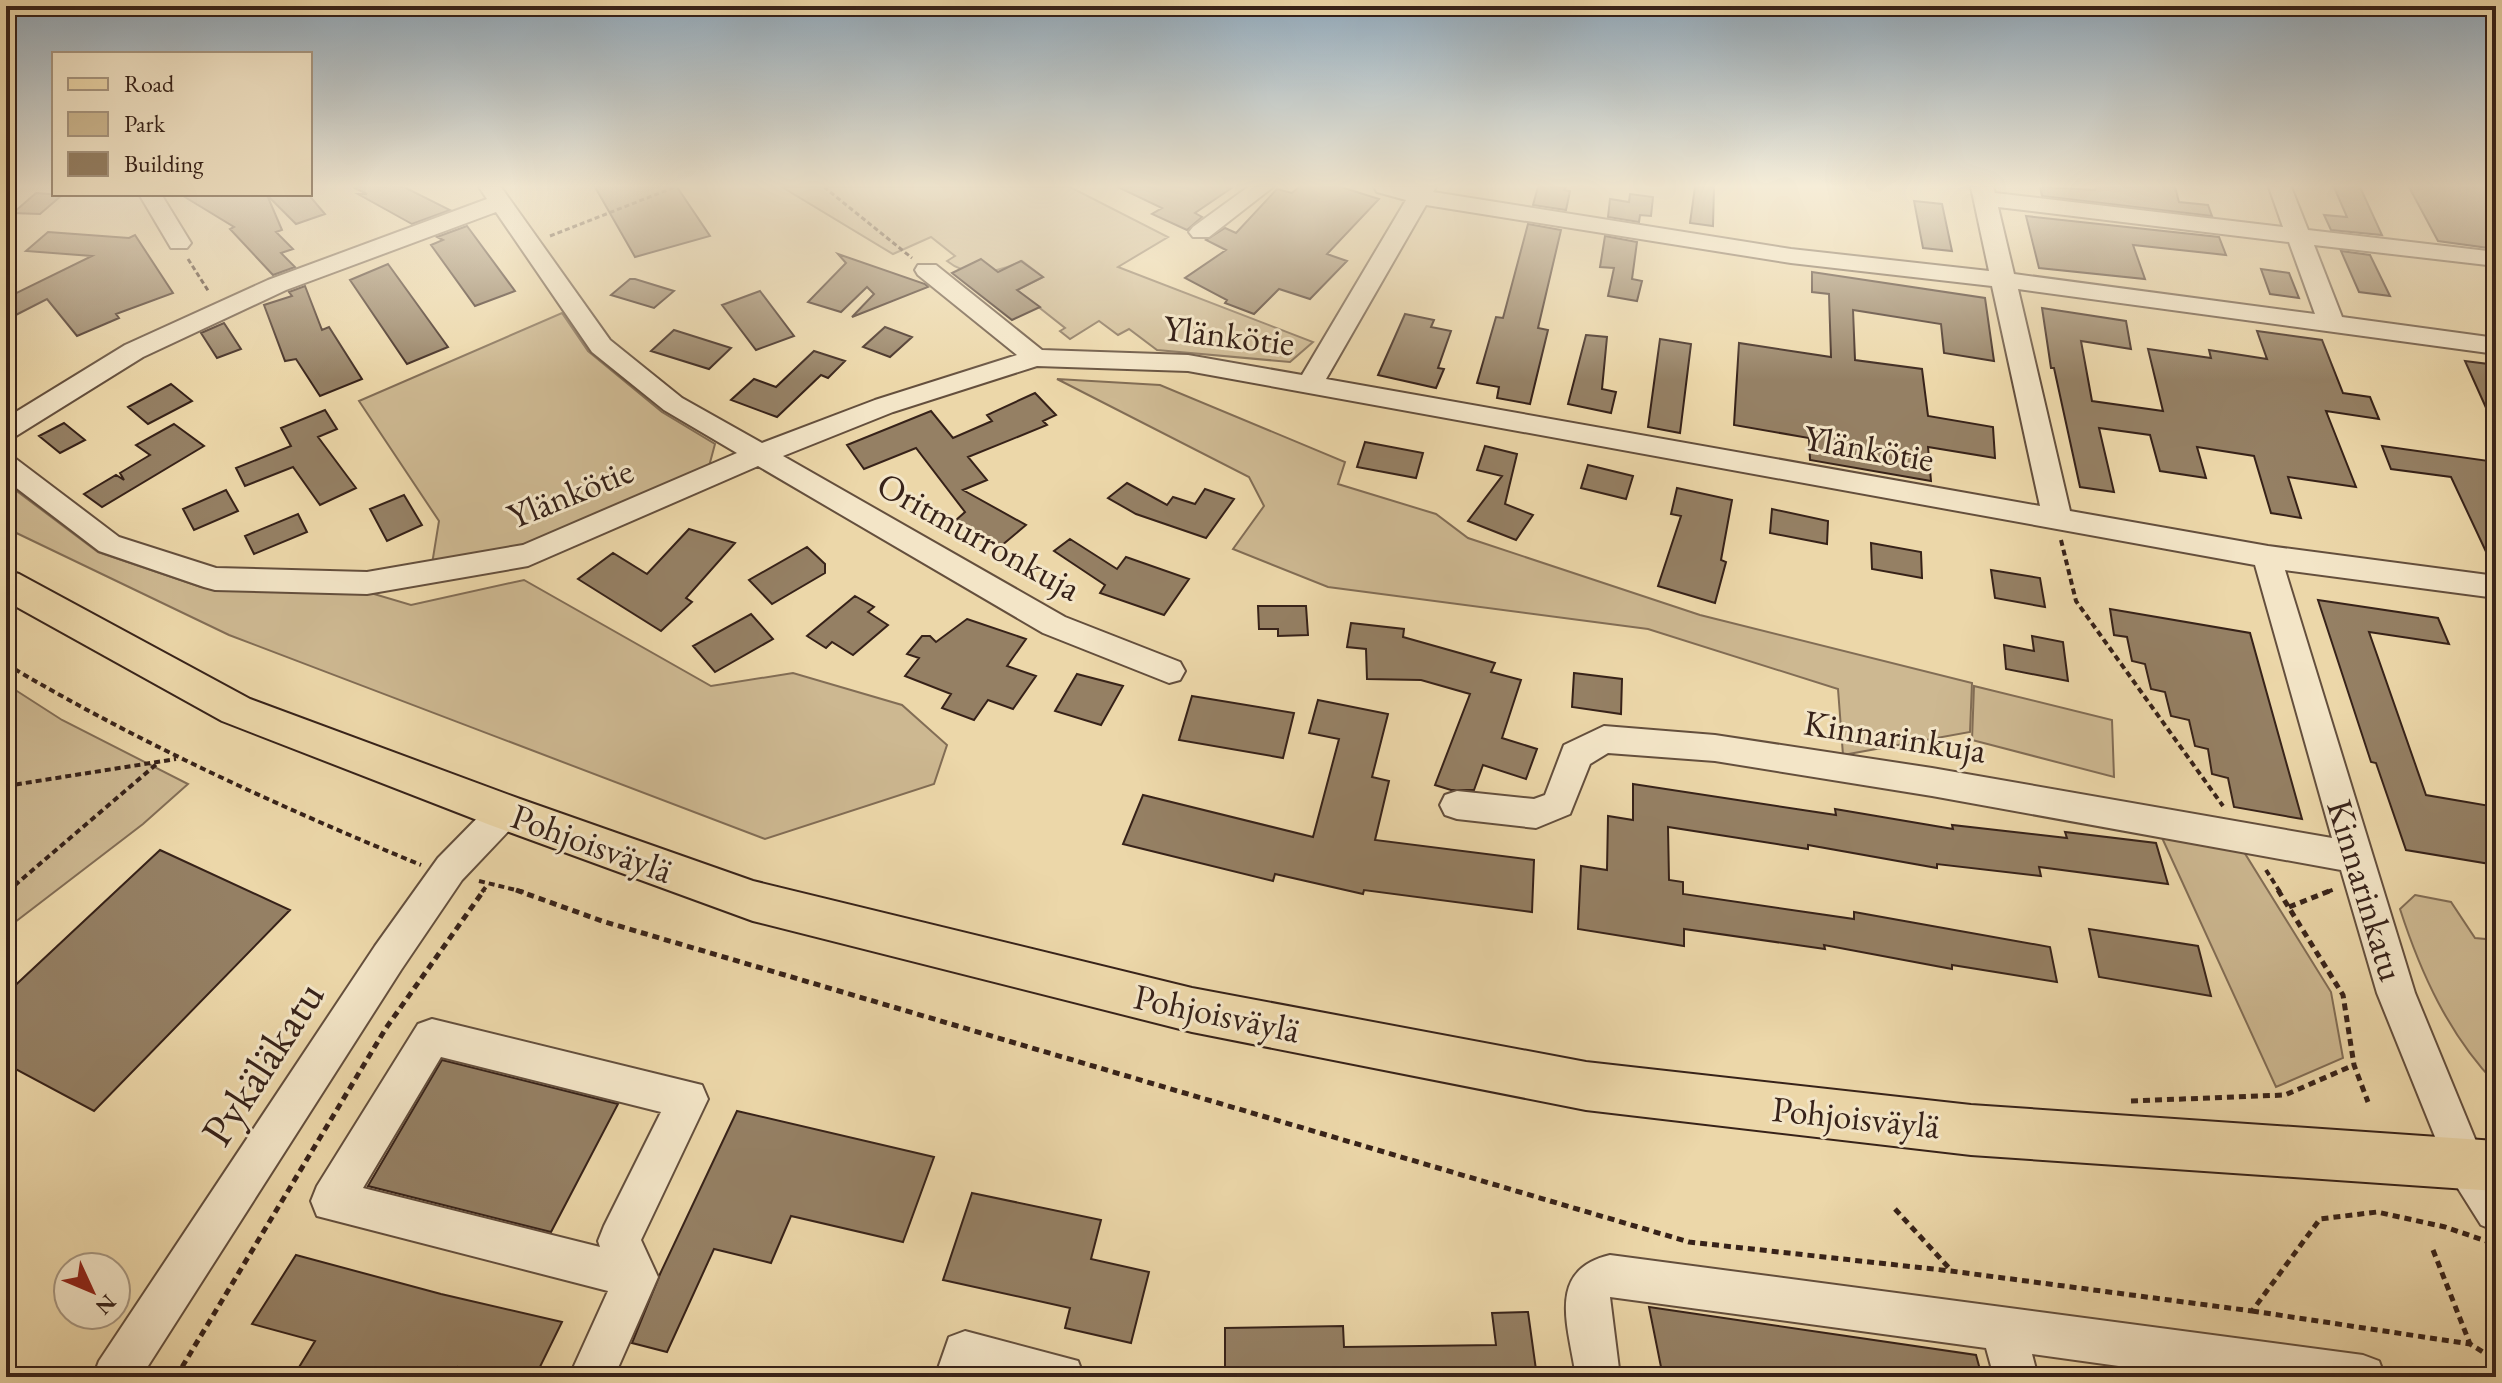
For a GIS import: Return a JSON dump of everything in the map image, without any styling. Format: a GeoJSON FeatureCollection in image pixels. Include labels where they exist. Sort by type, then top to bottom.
{"type":"FeatureCollection","features":[{"type":"Feature","properties":{"kind":"main road","name":"Pohjoisväylä"},"geometry":{"type":"LineString","coordinates":[[6,584],[236,710],[505,812],[753,901],[1192,1010],[1586,1086],[1971,1130],[2481,1165]]}},
{"type":"Feature","properties":{"kind":"street"},"geometry":{"type":"LineString","coordinates":[[6,430],[134,351],[357,252]]}},
{"type":"Feature","properties":{"kind":"street","name":"Oritmurronkuja"},"geometry":{"type":"LineString","coordinates":[[533,252],[601,346],[673,404],[1054,625],[1169,671]]}},
{"type":"Feature","properties":{"kind":"street"},"geometry":{"type":"LineString","coordinates":[[1310,384],[1387,252]]}},
{"type":"Feature","properties":{"kind":"street"},"geometry":{"type":"LineString","coordinates":[[1761,252],[2004,280],[2496,346]]}},
{"type":"Feature","properties":{"kind":"street"},"geometry":{"type":"LineString","coordinates":[[1997,252],[2056,534]]}},
{"type":"Feature","properties":{"kind":"street"},"geometry":{"type":"LineString","coordinates":[[2304,252],[2332,325]]}},
{"type":"Feature","properties":{"kind":"street"},"geometry":{"type":"LineString","coordinates":[[2432,252],[2496,259]]}},
{"type":"Feature","properties":{"kind":"street"},"geometry":{"type":"LineString","coordinates":[[927,270],[1036,358]]}},
{"type":"Feature","properties":{"kind":"street","name":"Ylänkötie"},"geometry":{"type":"LineString","coordinates":[[6,466],[109,544],[215,579],[367,583],[528,555],[758,455],[884,406],[1036,358],[1188,363],[1310,384],[2056,534],[2268,557],[2496,587]]}},
{"type":"Feature","properties":{"kind":"street","name":"Kinnarinkatu"},"geometry":{"type":"LineString","coordinates":[[2268,557],[2396,993],[2481,1165],[2496,1210]]}},
{"type":"Feature","properties":{"kind":"street","name":"Kinnarinkuja"},"geometry":{"type":"LineString","coordinates":[[1457,805],[1536,814],[1558,804],[1576,755],[1604,739],[1715,748],[1932,782],[2356,857]]}},
{"type":"Feature","properties":{"kind":"street","name":"Pykäläkatu"},"geometry":{"type":"LineString","coordinates":[[115,1377],[388,958],[450,869],[505,812]]}},
{"type":"Feature","properties":{"kind":"street"},"geometry":{"type":"LineString","coordinates":[[432,1037],[688,1099],[619,1241],[637,1277],[332,1201],[432,1037]]}},
{"type":"Feature","properties":{"kind":"street"},"geometry":{"type":"LineString","coordinates":[[1598,1377],[1586,1294],[1591,1284],[1610,1276],[2363,1377]]}},
{"type":"Feature","properties":{"kind":"street"},"geometry":{"type":"LineString","coordinates":[[591,1377],[637,1277]]}},
{"type":"Feature","properties":{"kind":"street"},"geometry":{"type":"LineString","coordinates":[[2003,1331],[2016,1377]]}},
{"type":"Feature","properties":{"kind":"street"},"geometry":{"type":"LineString","coordinates":[[957,1377],[965,1353],[1062,1377]]}},
{"type":"Feature","properties":{"kind":"path"},"geometry":{"type":"LineString","coordinates":[[184,252],[220,311]]}},
{"type":"Feature","properties":{"kind":"path"},"geometry":{"type":"LineString","coordinates":[[904,252],[927,270]]}},
{"type":"Feature","properties":{"kind":"path"},"geometry":{"type":"LineString","coordinates":[[2056,534],[2076,601],[2246,837],[2343,995],[2354,1065],[2368,1102]]}},
{"type":"Feature","properties":{"kind":"path"},"geometry":{"type":"LineString","coordinates":[[6,664],[77,708],[248,794],[421,865],[450,869],[618,926],[1689,1242],[1951,1271],[2252,1311],[2470,1344],[2496,1360]]}},
{"type":"Feature","properties":{"kind":"path"},"geometry":{"type":"LineString","coordinates":[[6,786],[179,759]]}},
{"type":"Feature","properties":{"kind":"path"},"geometry":{"type":"LineString","coordinates":[[6,893],[159,762]]}},
{"type":"Feature","properties":{"kind":"path"},"geometry":{"type":"LineString","coordinates":[[176,1377],[386,1028],[488,884]]}},
{"type":"Feature","properties":{"kind":"path"},"geometry":{"type":"LineString","coordinates":[[2289,907],[2334,889],[2367,894]]}},
{"type":"Feature","properties":{"kind":"path"},"geometry":{"type":"LineString","coordinates":[[2122,1102],[2285,1095],[2354,1065]]}},
{"type":"Feature","properties":{"kind":"path"},"geometry":{"type":"LineString","coordinates":[[1895,1209],[1951,1271]]}},
{"type":"Feature","properties":{"kind":"path"},"geometry":{"type":"LineString","coordinates":[[2252,1311],[2320,1219],[2377,1212],[2445,1227],[2479,1241],[2496,1241]]}},
{"type":"Feature","properties":{"kind":"path"},"geometry":{"type":"LineString","coordinates":[[2433,1250],[2470,1344]]}},
{"type":"Feature","properties":{"kind":"green space"},"geometry":{"type":"Polygon","coordinates":[[[949,252],[1144,252],[1118,267],[1313,342],[1290,362],[1157,350],[1129,329],[1118,335],[1099,321],[1070,339],[1060,331],[1065,328],[1017,290],[1043,277],[1022,261],[994,271],[974,272],[947,261],[955,256],[949,252]]]}},
{"type":"Feature","properties":{"kind":"green space"},"geometry":{"type":"Polygon","coordinates":[[[562,313],[588,351],[662,412],[715,444],[708,470],[528,550],[432,564],[439,521],[359,401],[562,313]]]}},
{"type":"Feature","properties":{"kind":"green space"},"geometry":{"type":"Polygon","coordinates":[[[1057,379],[1160,385],[1345,462],[1338,484],[1436,514],[1468,538],[1700,615],[1972,683],[1970,732],[1843,755],[1838,689],[1648,629],[1328,587],[1233,549],[1264,506],[1249,477],[1057,379]]]}},
{"type":"Feature","properties":{"kind":"green space"},"geometry":{"type":"Polygon","coordinates":[[[6,483],[98,552],[201,587],[364,591],[411,605],[524,580],[711,686],[793,673],[902,705],[947,745],[934,784],[765,839],[229,635],[6,528],[6,483]]]}},
{"type":"Feature","properties":{"kind":"green space"},"geometry":{"type":"Polygon","coordinates":[[[6,684],[62,720],[188,784],[143,824],[6,929],[6,684]]]}},
{"type":"Feature","properties":{"kind":"green space"},"geometry":{"type":"Polygon","coordinates":[[[1974,686],[2112,720],[2114,777],[1972,740],[1974,686]]]}},
{"type":"Feature","properties":{"kind":"green space"},"geometry":{"type":"Polygon","coordinates":[[[2158,829],[2239,844],[2331,992],[2343,1058],[2276,1087],[2158,829]]]}},
{"type":"Feature","properties":{"kind":"green space"},"geometry":{"type":"Polygon","coordinates":[[[2415,895],[2451,902],[2475,938],[2496,940],[2496,1084],[2464,1045],[2438,1002],[2417,957],[2400,909],[2415,895]]]}},
{"type":"Feature","properties":{"kind":"building"},"geometry":{"type":"Polygon","coordinates":[[[33,252],[146,252],[173,293],[116,314],[119,318],[77,336],[47,299],[6,320],[6,298],[92,256],[33,252]]]}},
{"type":"Feature","properties":{"kind":"building"},"geometry":{"type":"Polygon","coordinates":[[[251,252],[285,252],[281,253],[295,267],[273,275],[251,252]]]}},
{"type":"Feature","properties":{"kind":"building"},"geometry":{"type":"Polygon","coordinates":[[[436,252],[486,252],[515,291],[475,306],[436,252]]]}},
{"type":"Feature","properties":{"kind":"building"},"geometry":{"type":"Polygon","coordinates":[[[632,252],[654,252],[635,257],[632,252]]]}},
{"type":"Feature","properties":{"kind":"building"},"geometry":{"type":"Polygon","coordinates":[[[1224,252],[1329,252],[1327,254],[1347,261],[1310,299],[1279,289],[1254,314],[1225,303],[1227,300],[1185,278],[1224,252]]]}},
{"type":"Feature","properties":{"kind":"building"},"geometry":{"type":"Polygon","coordinates":[[[1521,252],[1556,252],[1538,328],[1548,330],[1530,404],[1497,398],[1499,387],[1477,383],[1496,317],[1503,318],[1521,252]]]}},
{"type":"Feature","properties":{"kind":"building"},"geometry":{"type":"Polygon","coordinates":[[[1602,252],[1636,252],[1632,279],[1642,281],[1637,301],[1608,296],[1614,268],[1600,267],[1602,252]]]}},
{"type":"Feature","properties":{"kind":"building"},"geometry":{"type":"Polygon","coordinates":[[[2035,252],[2135,252],[2145,279],[2039,268],[2035,252]]]}},
{"type":"Feature","properties":{"kind":"building"},"geometry":{"type":"Polygon","coordinates":[[[2194,252],[2225,252],[2226,255],[2194,252]]]}},
{"type":"Feature","properties":{"kind":"building"},"geometry":{"type":"Polygon","coordinates":[[[2341,252],[2370,255],[2390,296],[2359,292],[2341,252]]]}},
{"type":"Feature","properties":{"kind":"building"},"geometry":{"type":"Polygon","coordinates":[[[838,254],[928,287],[852,317],[874,294],[867,287],[841,312],[808,302],[846,263],[838,254]]]}},
{"type":"Feature","properties":{"kind":"building"},"geometry":{"type":"Polygon","coordinates":[[[981,259],[998,272],[1021,261],[1043,277],[1017,290],[1040,307],[1012,320],[952,273],[981,259]]]}},
{"type":"Feature","properties":{"kind":"building"},"geometry":{"type":"Polygon","coordinates":[[[388,264],[448,347],[407,364],[350,280],[388,264]]]}},
{"type":"Feature","properties":{"kind":"building"},"geometry":{"type":"Polygon","coordinates":[[[2261,269],[2289,273],[2299,298],[2270,294],[2261,269]]]}},
{"type":"Feature","properties":{"kind":"building"},"geometry":{"type":"Polygon","coordinates":[[[1812,272],[1985,298],[1994,361],[1944,353],[1941,324],[1853,310],[1855,360],[1922,369],[1928,416],[1993,427],[1995,458],[1928,447],[1931,481],[1810,460],[1809,438],[1734,425],[1739,343],[1831,357],[1829,294],[1812,292],[1812,272]]]}},
{"type":"Feature","properties":{"kind":"building"},"geometry":{"type":"Polygon","coordinates":[[[630,279],[674,291],[654,308],[611,295],[630,279]]]}},
{"type":"Feature","properties":{"kind":"building"},"geometry":{"type":"Polygon","coordinates":[[[305,286],[322,330],[329,327],[362,379],[320,396],[296,359],[285,361],[264,305],[292,296],[289,292],[305,286]]]}},
{"type":"Feature","properties":{"kind":"building"},"geometry":{"type":"Polygon","coordinates":[[[760,291],[794,336],[756,350],[722,305],[760,291]]]}},
{"type":"Feature","properties":{"kind":"building"},"geometry":{"type":"Polygon","coordinates":[[[2042,308],[2126,321],[2131,349],[2081,341],[2092,401],[2163,411],[2148,349],[2211,358],[2209,350],[2267,359],[2257,331],[2322,340],[2343,393],[2370,397],[2379,419],[2326,411],[2356,487],[2288,477],[2301,518],[2271,513],[2254,456],[2197,447],[2206,478],[2160,471],[2150,435],[2099,428],[2114,492],[2080,487],[2054,368],[2051,368],[2042,308]]]}},
{"type":"Feature","properties":{"kind":"building"},"geometry":{"type":"Polygon","coordinates":[[[1405,314],[1434,320],[1431,327],[1451,331],[1438,368],[1444,369],[1436,388],[1378,375],[1405,314]]]}},
{"type":"Feature","properties":{"kind":"building"},"geometry":{"type":"Polygon","coordinates":[[[224,323],[241,349],[217,358],[201,333],[224,323]]]}},
{"type":"Feature","properties":{"kind":"building"},"geometry":{"type":"Polygon","coordinates":[[[885,327],[912,337],[890,357],[863,347],[885,327]]]}},
{"type":"Feature","properties":{"kind":"building"},"geometry":{"type":"Polygon","coordinates":[[[674,330],[731,348],[709,369],[651,351],[674,330]]]}},
{"type":"Feature","properties":{"kind":"building"},"geometry":{"type":"Polygon","coordinates":[[[1586,335],[1607,337],[1602,389],[1616,392],[1611,413],[1568,404],[1586,335]]]}},
{"type":"Feature","properties":{"kind":"building"},"geometry":{"type":"Polygon","coordinates":[[[1660,339],[1691,344],[1680,433],[1648,427],[1660,339]]]}},
{"type":"Feature","properties":{"kind":"building"},"geometry":{"type":"Polygon","coordinates":[[[814,351],[845,361],[828,378],[821,375],[777,417],[731,400],[754,379],[776,387],[814,351]]]}},
{"type":"Feature","properties":{"kind":"building"},"geometry":{"type":"Polygon","coordinates":[[[2465,361],[2496,365],[2496,430],[2465,361]]]}},
{"type":"Feature","properties":{"kind":"building"},"geometry":{"type":"Polygon","coordinates":[[[171,384],[192,401],[148,424],[128,407],[171,384]]]}},
{"type":"Feature","properties":{"kind":"building"},"geometry":{"type":"Polygon","coordinates":[[[1035,393],[1056,415],[1043,421],[1047,425],[968,457],[987,480],[963,490],[1026,525],[1001,546],[956,520],[965,512],[916,448],[864,469],[847,445],[931,411],[953,438],[992,421],[987,415],[1035,393]]]}},
{"type":"Feature","properties":{"kind":"building"},"geometry":{"type":"Polygon","coordinates":[[[325,410],[337,429],[318,437],[356,488],[320,505],[293,467],[245,486],[236,468],[291,446],[281,428],[325,410]]]}},
{"type":"Feature","properties":{"kind":"building"},"geometry":{"type":"Polygon","coordinates":[[[64,423],[85,440],[60,453],[39,436],[64,423]]]}},
{"type":"Feature","properties":{"kind":"building"},"geometry":{"type":"Polygon","coordinates":[[[174,424],[204,446],[102,507],[84,494],[116,475],[124,480],[120,473],[150,455],[136,445],[174,424]]]}},
{"type":"Feature","properties":{"kind":"building"},"geometry":{"type":"Polygon","coordinates":[[[1365,442],[1423,453],[1416,478],[1357,467],[1365,442]]]}},
{"type":"Feature","properties":{"kind":"building"},"geometry":{"type":"Polygon","coordinates":[[[1485,446],[1517,454],[1505,504],[1533,515],[1516,540],[1468,521],[1502,476],[1477,470],[1485,446]]]}},
{"type":"Feature","properties":{"kind":"building"},"geometry":{"type":"Polygon","coordinates":[[[2382,446],[2496,462],[2496,573],[2451,477],[2391,469],[2382,446]]]}},
{"type":"Feature","properties":{"kind":"building"},"geometry":{"type":"Polygon","coordinates":[[[1588,465],[1633,476],[1626,499],[1581,488],[1588,465]]]}},
{"type":"Feature","properties":{"kind":"building"},"geometry":{"type":"Polygon","coordinates":[[[1127,483],[1167,505],[1173,497],[1195,504],[1205,489],[1234,499],[1206,538],[1136,514],[1108,498],[1127,483]]]}},
{"type":"Feature","properties":{"kind":"building"},"geometry":{"type":"Polygon","coordinates":[[[1677,488],[1732,500],[1721,560],[1726,562],[1715,603],[1658,586],[1681,516],[1671,514],[1677,488]]]}},
{"type":"Feature","properties":{"kind":"building"},"geometry":{"type":"Polygon","coordinates":[[[226,490],[238,511],[194,530],[183,509],[226,490]]]}},
{"type":"Feature","properties":{"kind":"building"},"geometry":{"type":"Polygon","coordinates":[[[404,495],[422,525],[387,541],[370,509],[404,495]]]}},
{"type":"Feature","properties":{"kind":"building"},"geometry":{"type":"Polygon","coordinates":[[[1772,509],[1828,521],[1827,544],[1770,533],[1772,509]]]}},
{"type":"Feature","properties":{"kind":"building"},"geometry":{"type":"Polygon","coordinates":[[[298,514],[307,532],[254,554],[245,536],[298,514]]]}},
{"type":"Feature","properties":{"kind":"building"},"geometry":{"type":"Polygon","coordinates":[[[689,529],[735,543],[686,598],[692,602],[661,631],[578,579],[613,553],[647,574],[689,529]]]}},
{"type":"Feature","properties":{"kind":"building"},"geometry":{"type":"Polygon","coordinates":[[[1070,539],[1117,569],[1126,557],[1189,579],[1164,615],[1100,593],[1105,585],[1054,551],[1070,539]]]}},
{"type":"Feature","properties":{"kind":"building"},"geometry":{"type":"Polygon","coordinates":[[[1871,543],[1921,552],[1922,578],[1872,569],[1871,543]]]}},
{"type":"Feature","properties":{"kind":"building"},"geometry":{"type":"Polygon","coordinates":[[[807,547],[825,564],[825,573],[772,604],[749,580],[807,547]]]}},
{"type":"Feature","properties":{"kind":"building"},"geometry":{"type":"Polygon","coordinates":[[[1991,570],[2040,578],[2045,607],[1995,598],[1991,570]]]}},
{"type":"Feature","properties":{"kind":"building"},"geometry":{"type":"Polygon","coordinates":[[[855,596],[874,607],[868,612],[888,625],[853,655],[832,642],[826,648],[807,636],[855,596]]]}},
{"type":"Feature","properties":{"kind":"building"},"geometry":{"type":"Polygon","coordinates":[[[2318,600],[2438,618],[2449,644],[2369,632],[2426,795],[2496,807],[2496,865],[2406,850],[2376,763],[2371,762],[2318,600]]]}},
{"type":"Feature","properties":{"kind":"building"},"geometry":{"type":"Polygon","coordinates":[[[1258,606],[1306,606],[1308,635],[1278,636],[1278,629],[1259,629],[1258,606]]]}},
{"type":"Feature","properties":{"kind":"building"},"geometry":{"type":"Polygon","coordinates":[[[2110,609],[2250,633],[2302,819],[2234,807],[2228,778],[2212,774],[2208,749],[2195,746],[2189,720],[2171,716],[2165,692],[2151,689],[2145,664],[2132,661],[2127,637],[2114,635],[2110,609]]]}},
{"type":"Feature","properties":{"kind":"building"},"geometry":{"type":"Polygon","coordinates":[[[751,614],[773,639],[715,672],[693,646],[751,614]]]}},
{"type":"Feature","properties":{"kind":"building"},"geometry":{"type":"Polygon","coordinates":[[[967,619],[1026,639],[1007,666],[1036,676],[1013,709],[988,700],[974,720],[942,708],[951,694],[905,676],[919,658],[907,654],[922,636],[930,636],[936,642],[967,619]]]}},
{"type":"Feature","properties":{"kind":"building"},"geometry":{"type":"Polygon","coordinates":[[[1351,623],[1404,629],[1403,637],[1495,663],[1491,672],[1521,680],[1502,738],[1537,749],[1526,779],[1483,765],[1474,790],[1451,790],[1435,785],[1470,694],[1421,680],[1367,679],[1366,649],[1347,647],[1351,623]]]}},
{"type":"Feature","properties":{"kind":"building"},"geometry":{"type":"Polygon","coordinates":[[[2032,636],[2063,642],[2068,681],[2006,669],[2004,645],[2034,651],[2032,636]]]}},
{"type":"Feature","properties":{"kind":"building"},"geometry":{"type":"Polygon","coordinates":[[[1574,673],[1622,679],[1621,714],[1572,707],[1574,673]]]}},
{"type":"Feature","properties":{"kind":"building"},"geometry":{"type":"Polygon","coordinates":[[[1077,674],[1123,686],[1101,725],[1055,711],[1077,674]]]}},
{"type":"Feature","properties":{"kind":"building"},"geometry":{"type":"Polygon","coordinates":[[[1192,696],[1294,713],[1283,758],[1179,740],[1192,696]]]}},
{"type":"Feature","properties":{"kind":"building"},"geometry":{"type":"Polygon","coordinates":[[[1318,700],[1388,714],[1372,777],[1389,781],[1375,840],[1534,860],[1532,912],[1364,890],[1363,894],[1275,874],[1273,881],[1123,844],[1143,795],[1313,837],[1339,739],[1309,733],[1318,700]]]}},
{"type":"Feature","properties":{"kind":"building"},"geometry":{"type":"Polygon","coordinates":[[[1633,784],[1836,815],[1835,809],[1953,829],[1952,825],[2067,838],[2065,832],[2156,843],[2168,884],[2039,867],[2041,876],[1937,864],[1937,868],[1808,845],[1808,849],[1668,827],[1669,880],[1683,882],[1683,894],[1854,919],[1854,912],[2050,947],[2057,982],[1952,965],[1952,969],[1824,945],[1825,949],[1684,929],[1684,946],[1578,929],[1581,866],[1607,870],[1608,816],[1633,820],[1633,784]]]}},
{"type":"Feature","properties":{"kind":"building"},"geometry":{"type":"Polygon","coordinates":[[[160,850],[290,910],[94,1111],[6,1064],[6,994],[160,850]]]}},
{"type":"Feature","properties":{"kind":"building"},"geometry":{"type":"Polygon","coordinates":[[[2089,929],[2198,946],[2211,996],[2099,977],[2089,929]]]}},
{"type":"Feature","properties":{"kind":"building"},"geometry":{"type":"Polygon","coordinates":[[[442,1060],[618,1104],[551,1232],[368,1186],[442,1060]]]}},
{"type":"Feature","properties":{"kind":"building"},"geometry":{"type":"Polygon","coordinates":[[[737,1111],[934,1157],[903,1242],[791,1216],[771,1263],[714,1249],[667,1352],[632,1343],[660,1274],[737,1111]]]}},
{"type":"Feature","properties":{"kind":"building"},"geometry":{"type":"Polygon","coordinates":[[[972,1193],[1101,1220],[1091,1259],[1149,1272],[1131,1343],[1065,1328],[1070,1308],[943,1280],[972,1193]]]}},
{"type":"Feature","properties":{"kind":"building"},"geometry":{"type":"Polygon","coordinates":[[[296,1255],[441,1294],[562,1322],[535,1377],[500,1377],[458,1367],[452,1377],[293,1377],[315,1341],[252,1324],[296,1255]]]}},
{"type":"Feature","properties":{"kind":"building"},"geometry":{"type":"Polygon","coordinates":[[[1649,1307],[1976,1355],[1982,1377],[1663,1377],[1649,1307]]]}},
{"type":"Feature","properties":{"kind":"building"},"geometry":{"type":"Polygon","coordinates":[[[1528,1312],[1537,1377],[1225,1377],[1225,1328],[1343,1326],[1344,1347],[1496,1345],[1492,1313],[1528,1312]]]}}]}
